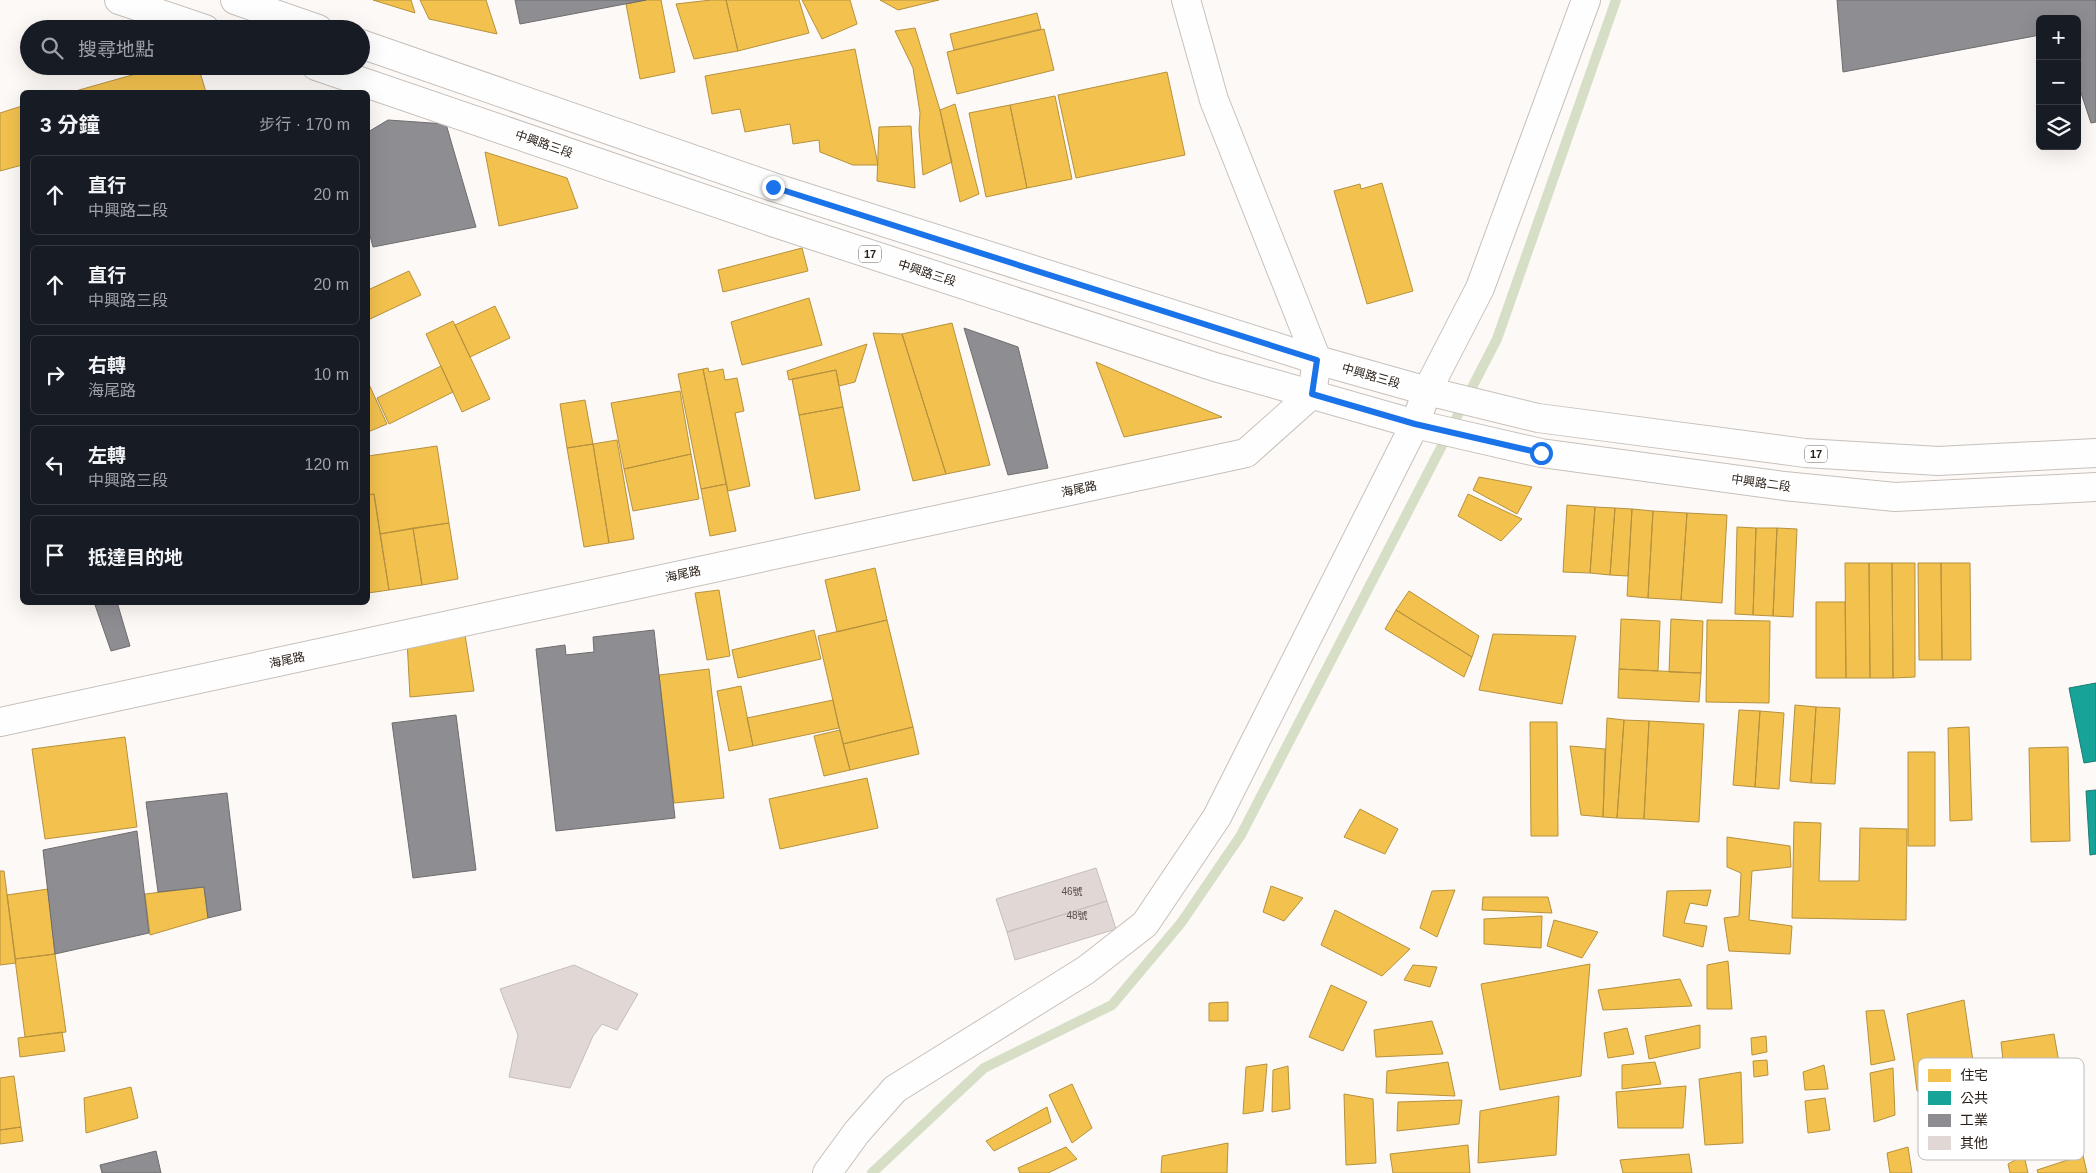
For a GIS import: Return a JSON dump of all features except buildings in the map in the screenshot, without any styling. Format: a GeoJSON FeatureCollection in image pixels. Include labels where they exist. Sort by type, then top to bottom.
{"type":"FeatureCollection","features":[{"type":"Feature","properties":{"kind":"main road"},"geometry":{"type":"LineString","coordinates":[[119,0],[178,20]]}},
{"type":"Feature","properties":{"kind":"main road"},"geometry":{"type":"LineString","coordinates":[[235,0],[292,20]]}},
{"type":"Feature","properties":{"kind":"main road"},"geometry":{"type":"LineString","coordinates":[[1186,0],[1214,100],[1317,360],[1312,394]]}},
{"type":"Feature","properties":{"kind":"main road"},"geometry":{"type":"LineString","coordinates":[[827,1173],[858,1132],[895,1089],[1086,970],[1145,924],[1217,817],[1422,425],[1480,288],[1586,0]]}},
{"type":"Feature","properties":{"kind":"main road","name":"中興路三段"},"geometry":{"type":"LineString","coordinates":[[370,47],[773,187],[1317,360],[1435,392]]}},
{"type":"Feature","properties":{"kind":"main road","name":"中興路三段"},"geometry":{"type":"LineString","coordinates":[[342,75],[772,222],[1215,367],[1422,425]]}},
{"type":"Feature","properties":{"kind":"main road","name":"17"},"geometry":{"type":"LineString","coordinates":[[1435,392],[1538,418],[1805,453],[1938,461],[2096,453]]}},
{"type":"Feature","properties":{"kind":"main road","name":"海尾路"},"geometry":{"type":"LineString","coordinates":[[0,722],[1246,453],[1312,394]]}},
{"type":"Feature","properties":{"kind":"main road","name":"中興路二段"},"geometry":{"type":"LineString","coordinates":[[1422,425],[1541,453],[1784,486],[1895,498],[2096,488]]}},
{"type":"Feature","properties":{"kind":"waterway"},"geometry":{"type":"LineString","coordinates":[[872,1173],[984,1068],[1112,1005],[1181,923],[1241,835],[1497,339],[1616,0]]}},
{"type":"Feature","properties":{"kind":"route"},"geometry":{"type":"LineString","coordinates":[[773,187],[1317,360],[1312,394],[1415,424],[1541,453]]}}]}
